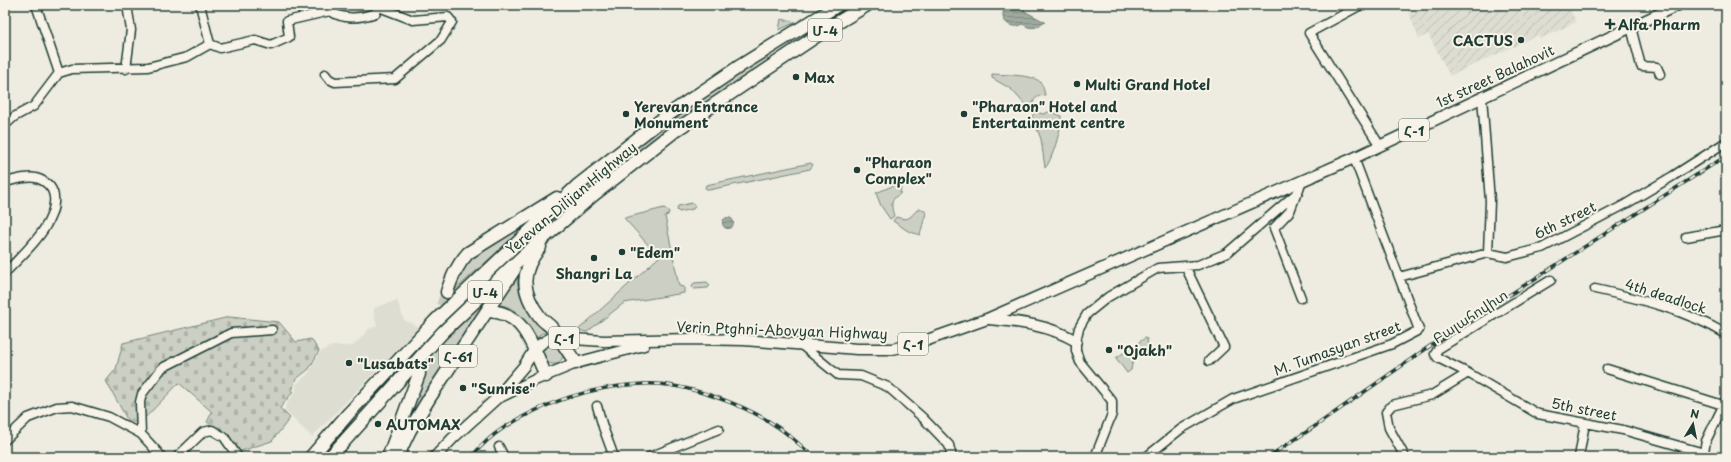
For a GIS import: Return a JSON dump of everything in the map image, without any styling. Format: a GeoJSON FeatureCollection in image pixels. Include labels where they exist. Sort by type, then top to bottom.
{"type":"FeatureCollection","features":[{"type":"Feature","properties":{"kind":"highway","name":"Yerevan-Dilijan Highway"},"geometry":{"type":"LineString","coordinates":[[311,457],[349,413],[435,321],[577,186],[665,117],[740,66],[838,5]]}},
{"type":"Feature","properties":{"kind":"highway","name":"Yerevan-Dilijan Highway"},"geometry":{"type":"LineString","coordinates":[[330,457],[443,332],[523,256],[592,196],[676,130],[803,45],[867,5]]}},
{"type":"Feature","properties":{"kind":"highway"},"geometry":{"type":"LineString","coordinates":[[446,292],[454,272],[468,253],[577,186]]}},
{"type":"Feature","properties":{"kind":"highway"},"geometry":{"type":"LineString","coordinates":[[550,234],[538,249],[526,271],[525,289],[541,318],[551,327],[576,363]]}},
{"type":"Feature","properties":{"kind":"highway","name":"Հ-61"},"geometry":{"type":"LineString","coordinates":[[397,457],[410,430],[430,397],[489,311],[523,256]]}},
{"type":"Feature","properties":{"kind":"highway"},"geometry":{"type":"LineString","coordinates":[[489,311],[502,313],[515,319],[525,332],[546,376]]}},
{"type":"Feature","properties":{"kind":"highway"},"geometry":{"type":"LineString","coordinates":[[389,457],[419,374]]}},
{"type":"Feature","properties":{"kind":"main road","name":"1st street Balahovit"},"geometry":{"type":"LineString","coordinates":[[1147,248],[1354,158],[1678,5]]}},
{"type":"Feature","properties":{"kind":"main road","name":"Verin Ptghni-Abovyan Highway"},"geometry":{"type":"LineString","coordinates":[[435,457],[453,438],[496,399],[524,366],[534,350],[542,343],[558,338],[604,342],[691,339],[744,340],[892,349],[916,344],[987,319],[1147,248]]}},
{"type":"Feature","properties":{"kind":"main road"},"geometry":{"type":"LineString","coordinates":[[987,319],[1024,322],[1042,326],[1064,334],[1076,341]]}},
{"type":"Feature","properties":{"kind":"main road","name":"Verin Ptghni-Abovyan Highway"},"geometry":{"type":"LineString","coordinates":[[496,399],[576,363],[660,341]]}},
{"type":"Feature","properties":{"kind":"street"},"geometry":{"type":"LineString","coordinates":[[36,5],[59,73]]}},
{"type":"Feature","properties":{"kind":"street"},"geometry":{"type":"LineString","coordinates":[[126,69],[131,30],[127,5]]}},
{"type":"Feature","properties":{"kind":"street"},"geometry":{"type":"LineString","coordinates":[[200,5],[210,44]]}},
{"type":"Feature","properties":{"kind":"street"},"geometry":{"type":"LineString","coordinates":[[1361,5],[1309,33],[1380,146]]}},
{"type":"Feature","properties":{"kind":"street"},"geometry":{"type":"LineString","coordinates":[[210,44],[220,48],[255,40],[272,45],[289,37],[287,20],[330,11],[335,14],[361,18],[376,13],[378,6],[413,20],[448,17],[452,22],[441,40],[395,79],[335,82],[329,79],[325,74]]}},
{"type":"Feature","properties":{"kind":"street"},"geometry":{"type":"LineString","coordinates":[[1631,27],[1641,66],[1657,67],[1660,74]]}},
{"type":"Feature","properties":{"kind":"street"},"geometry":{"type":"LineString","coordinates":[[5,125],[14,117],[34,106],[59,73],[72,69],[126,69],[148,67],[187,57],[210,44]]}},
{"type":"Feature","properties":{"kind":"street"},"geometry":{"type":"LineString","coordinates":[[1482,97],[1490,201],[1488,253]]}},
{"type":"Feature","properties":{"kind":"street","name":"6th street"},"geometry":{"type":"LineString","coordinates":[[1399,277],[1488,253],[1507,257],[1542,248],[1626,204],[1674,176],[1726,142]]}},
{"type":"Feature","properties":{"kind":"street","name":"M. Tumasyan street"},"geometry":{"type":"LineString","coordinates":[[1146,457],[1181,429],[1233,399],[1392,344],[1419,330],[1354,158]]}},
{"type":"Feature","properties":{"kind":"street"},"geometry":{"type":"LineString","coordinates":[[5,182],[34,178],[47,184],[53,190],[54,203],[51,217],[43,230],[5,273]]}},
{"type":"Feature","properties":{"kind":"street"},"geometry":{"type":"LineString","coordinates":[[1301,298],[1274,228],[1290,211],[1302,180]]}},
{"type":"Feature","properties":{"kind":"street"},"geometry":{"type":"LineString","coordinates":[[1094,457],[1112,414],[1112,401],[1080,362],[1076,351],[1076,341],[1079,328],[1087,314],[1108,297],[1158,268],[1198,265],[1227,253],[1298,192]]}},
{"type":"Feature","properties":{"kind":"street"},"geometry":{"type":"LineString","coordinates":[[1686,238],[1726,230]]}},
{"type":"Feature","properties":{"kind":"street"},"geometry":{"type":"LineString","coordinates":[[1185,266],[1224,347],[1209,361]]}},
{"type":"Feature","properties":{"kind":"street","name":"Բալահովիտ"},"geometry":{"type":"LineString","coordinates":[[1468,373],[1438,358],[1435,354],[1438,349],[1551,280]]}},
{"type":"Feature","properties":{"kind":"street","name":"4th deadlock"},"geometry":{"type":"LineString","coordinates":[[1595,289],[1641,299],[1707,322],[1726,334]]}},
{"type":"Feature","properties":{"kind":"street"},"geometry":{"type":"LineString","coordinates":[[141,434],[140,402],[142,394],[162,368],[231,333],[272,330]]}},
{"type":"Feature","properties":{"kind":"street"},"geometry":{"type":"LineString","coordinates":[[800,344],[838,375],[861,376],[888,387],[922,416],[950,445],[952,457]]}},
{"type":"Feature","properties":{"kind":"street"},"geometry":{"type":"LineString","coordinates":[[1607,369],[1724,402],[1706,441],[1704,455]]}},
{"type":"Feature","properties":{"kind":"street"},"geometry":{"type":"LineString","coordinates":[[1402,456],[1387,423],[1386,412],[1392,406],[1432,395],[1468,373]]}},
{"type":"Feature","properties":{"kind":"street","name":"5th street"},"geometry":{"type":"LineString","coordinates":[[1468,373],[1538,414],[1623,430],[1704,455]]}},
{"type":"Feature","properties":{"kind":"street"},"geometry":{"type":"LineString","coordinates":[[5,440],[28,418],[57,407],[72,406],[109,417],[141,434],[162,457]]}},
{"type":"Feature","properties":{"kind":"street"},"geometry":{"type":"LineString","coordinates":[[597,406],[614,457]]}},
{"type":"Feature","properties":{"kind":"street"},"geometry":{"type":"LineString","coordinates":[[1579,457],[1585,423]]}},
{"type":"Feature","properties":{"kind":"street"},"geometry":{"type":"LineString","coordinates":[[648,457],[719,429]]}},
{"type":"Feature","properties":{"kind":"street"},"geometry":{"type":"LineString","coordinates":[[177,457],[203,432],[212,430],[224,437],[238,457]]}},
{"type":"Feature","properties":{"kind":"street"},"geometry":{"type":"LineString","coordinates":[[499,447],[504,457]]}},
{"type":"Feature","properties":{"kind":"shaded area"},"geometry":{"type":"Polygon","coordinates":[[[1008,5],[1020,5],[1026,12],[1045,22],[1034,28],[1023,24],[1013,26],[1005,22],[1003,18],[1004,9],[1008,5]]]}},
{"type":"Feature","properties":{"kind":"shaded area"},"geometry":{"type":"Polygon","coordinates":[[[1406,5],[1568,5],[1576,22],[1540,39],[1538,35],[1450,76],[1428,34],[1419,39],[1406,5]]]}},
{"type":"Feature","properties":{"kind":"shaded area"},"geometry":{"type":"Polygon","coordinates":[[[728,217],[732,219],[734,223],[732,227],[728,229],[724,227],[722,223],[724,219],[728,217]]]}},
{"type":"Feature","properties":{"kind":"shaded area","name":"\"Lusabats\""},"geometry":{"type":"Polygon","coordinates":[[[397,300],[404,320],[419,327],[312,437],[285,411],[286,405],[296,391],[296,384],[308,374],[320,352],[331,346],[353,346],[369,329],[377,326],[374,308],[397,300]]]}},
{"type":"Feature","properties":{"kind":"green space"},"geometry":{"type":"Polygon","coordinates":[[[849,5],[859,5],[806,37],[803,32],[849,5]]]}},
{"type":"Feature","properties":{"kind":"green space"},"geometry":{"type":"Polygon","coordinates":[[[781,19],[796,22],[779,30],[781,19]]]}},
{"type":"Feature","properties":{"kind":"green space"},"geometry":{"type":"Polygon","coordinates":[[[766,56],[769,61],[575,204],[325,457],[319,457],[405,358],[535,232],[632,151],[722,85],[766,56]]]}},
{"type":"Feature","properties":{"kind":"green space"},"geometry":{"type":"Polygon","coordinates":[[[992,74],[1025,76],[1038,80],[1043,87],[1045,95],[1036,98],[1033,102],[1033,107],[1028,108],[1011,89],[992,78],[992,74]]]}},
{"type":"Feature","properties":{"kind":"green space"},"geometry":{"type":"Polygon","coordinates":[[[1051,111],[1061,116],[1061,121],[1053,151],[1045,168],[1041,139],[1032,116],[1036,112],[1043,114],[1051,111]]]}},
{"type":"Feature","properties":{"kind":"green space"},"geometry":{"type":"Polygon","coordinates":[[[811,163],[813,165],[810,169],[709,190],[705,188],[706,185],[811,163]]]}},
{"type":"Feature","properties":{"kind":"green space"},"geometry":{"type":"Polygon","coordinates":[[[897,184],[901,186],[900,194],[894,198],[892,203],[894,216],[890,219],[881,206],[876,193],[897,184]]]}},
{"type":"Feature","properties":{"kind":"green space"},"geometry":{"type":"Polygon","coordinates":[[[692,203],[695,206],[693,209],[679,212],[677,210],[678,206],[692,203]]]}},
{"type":"Feature","properties":{"kind":"green space"},"geometry":{"type":"Polygon","coordinates":[[[664,208],[669,211],[668,215],[665,216],[679,286],[684,287],[684,293],[624,303],[587,332],[578,330],[659,257],[624,218],[664,208]]]}},
{"type":"Feature","properties":{"kind":"green space"},"geometry":{"type":"Polygon","coordinates":[[[919,208],[924,210],[926,213],[920,235],[908,231],[893,221],[896,217],[904,219],[909,218],[919,208]]]}},
{"type":"Feature","properties":{"kind":"green space"},"geometry":{"type":"Polygon","coordinates":[[[541,212],[455,290],[454,284],[467,264],[476,254],[541,212]]]}},
{"type":"Feature","properties":{"kind":"green space"},"geometry":{"type":"Polygon","coordinates":[[[517,277],[520,293],[526,308],[536,322],[549,333],[542,333],[536,339],[520,316],[510,308],[497,305],[517,277]]]}},
{"type":"Feature","properties":{"kind":"green space"},"geometry":{"type":"Polygon","coordinates":[[[707,282],[710,285],[708,288],[694,289],[692,287],[694,283],[707,282]]]}},
{"type":"Feature","properties":{"kind":"green space"},"geometry":{"type":"Polygon","coordinates":[[[502,284],[399,441],[429,356],[448,334],[502,284]]]}},
{"type":"Feature","properties":{"kind":"green space"},"geometry":{"type":"Polygon","coordinates":[[[229,317],[279,322],[296,342],[311,339],[319,351],[309,369],[295,380],[292,393],[280,408],[290,418],[272,441],[238,452],[227,435],[207,422],[212,412],[179,383],[140,423],[128,421],[106,381],[116,369],[123,343],[229,317]]]}},
{"type":"Feature","properties":{"kind":"green space"},"geometry":{"type":"Polygon","coordinates":[[[1145,338],[1147,339],[1148,347],[1133,361],[1131,370],[1127,373],[1116,358],[1145,338]]]}},
{"type":"Feature","properties":{"kind":"green space"},"geometry":{"type":"Polygon","coordinates":[[[556,341],[564,356],[558,364],[551,364],[545,361],[541,351],[542,348],[556,341]]]}},
{"type":"Feature","properties":{"kind":"tunnel"},"geometry":{"type":"LineString","coordinates":[[419,374],[447,292]]}},
{"type":"Feature","properties":{"kind":"railway"},"geometry":{"type":"LineString","coordinates":[[1268,457],[1314,427],[1430,346],[1726,156]]}},
{"type":"Feature","properties":{"kind":"railway"},"geometry":{"type":"LineString","coordinates":[[471,457],[502,429],[518,419],[552,403],[605,388],[642,384],[676,386],[714,396],[732,403],[766,419],[792,438],[814,457]]}},
{"type":"Feature","properties":{"kind":"place","name":"Alfa Pharm"},"geometry":{"type":"Point","coordinates":[1610,24]}},
{"type":"Feature","properties":{"kind":"place","name":"CACTUS"},"geometry":{"type":"Point","coordinates":[1521,40]}},
{"type":"Feature","properties":{"kind":"place","name":"Max"},"geometry":{"type":"Point","coordinates":[796,77]}},
{"type":"Feature","properties":{"kind":"place","name":"Multi Grand Hotel"},"geometry":{"type":"Point","coordinates":[1077,84]}},
{"type":"Feature","properties":{"kind":"place","name":"Yerevan Entrance Monument"},"geometry":{"type":"Point","coordinates":[626,114]}},
{"type":"Feature","properties":{"kind":"place","name":"\"Pharaon\" Hotel and Entertainment centre"},"geometry":{"type":"Point","coordinates":[964,114]}},
{"type":"Feature","properties":{"kind":"place","name":"\"Pharaon Complex\""},"geometry":{"type":"Point","coordinates":[857,170]}},
{"type":"Feature","properties":{"kind":"place","name":"\"Edem\""},"geometry":{"type":"Point","coordinates":[622,252]}},
{"type":"Feature","properties":{"kind":"place","name":"Shangri La"},"geometry":{"type":"Point","coordinates":[594,258]}},
{"type":"Feature","properties":{"kind":"place","name":"\"Ojakh\""},"geometry":{"type":"Point","coordinates":[1109,350]}},
{"type":"Feature","properties":{"kind":"place","name":"\"Lusabats\""},"geometry":{"type":"Point","coordinates":[349,363]}},
{"type":"Feature","properties":{"kind":"place","name":"\"Sunrise\""},"geometry":{"type":"Point","coordinates":[463,388]}},
{"type":"Feature","properties":{"kind":"place","name":"AUTOMAX"},"geometry":{"type":"Point","coordinates":[378,424]}}]}
